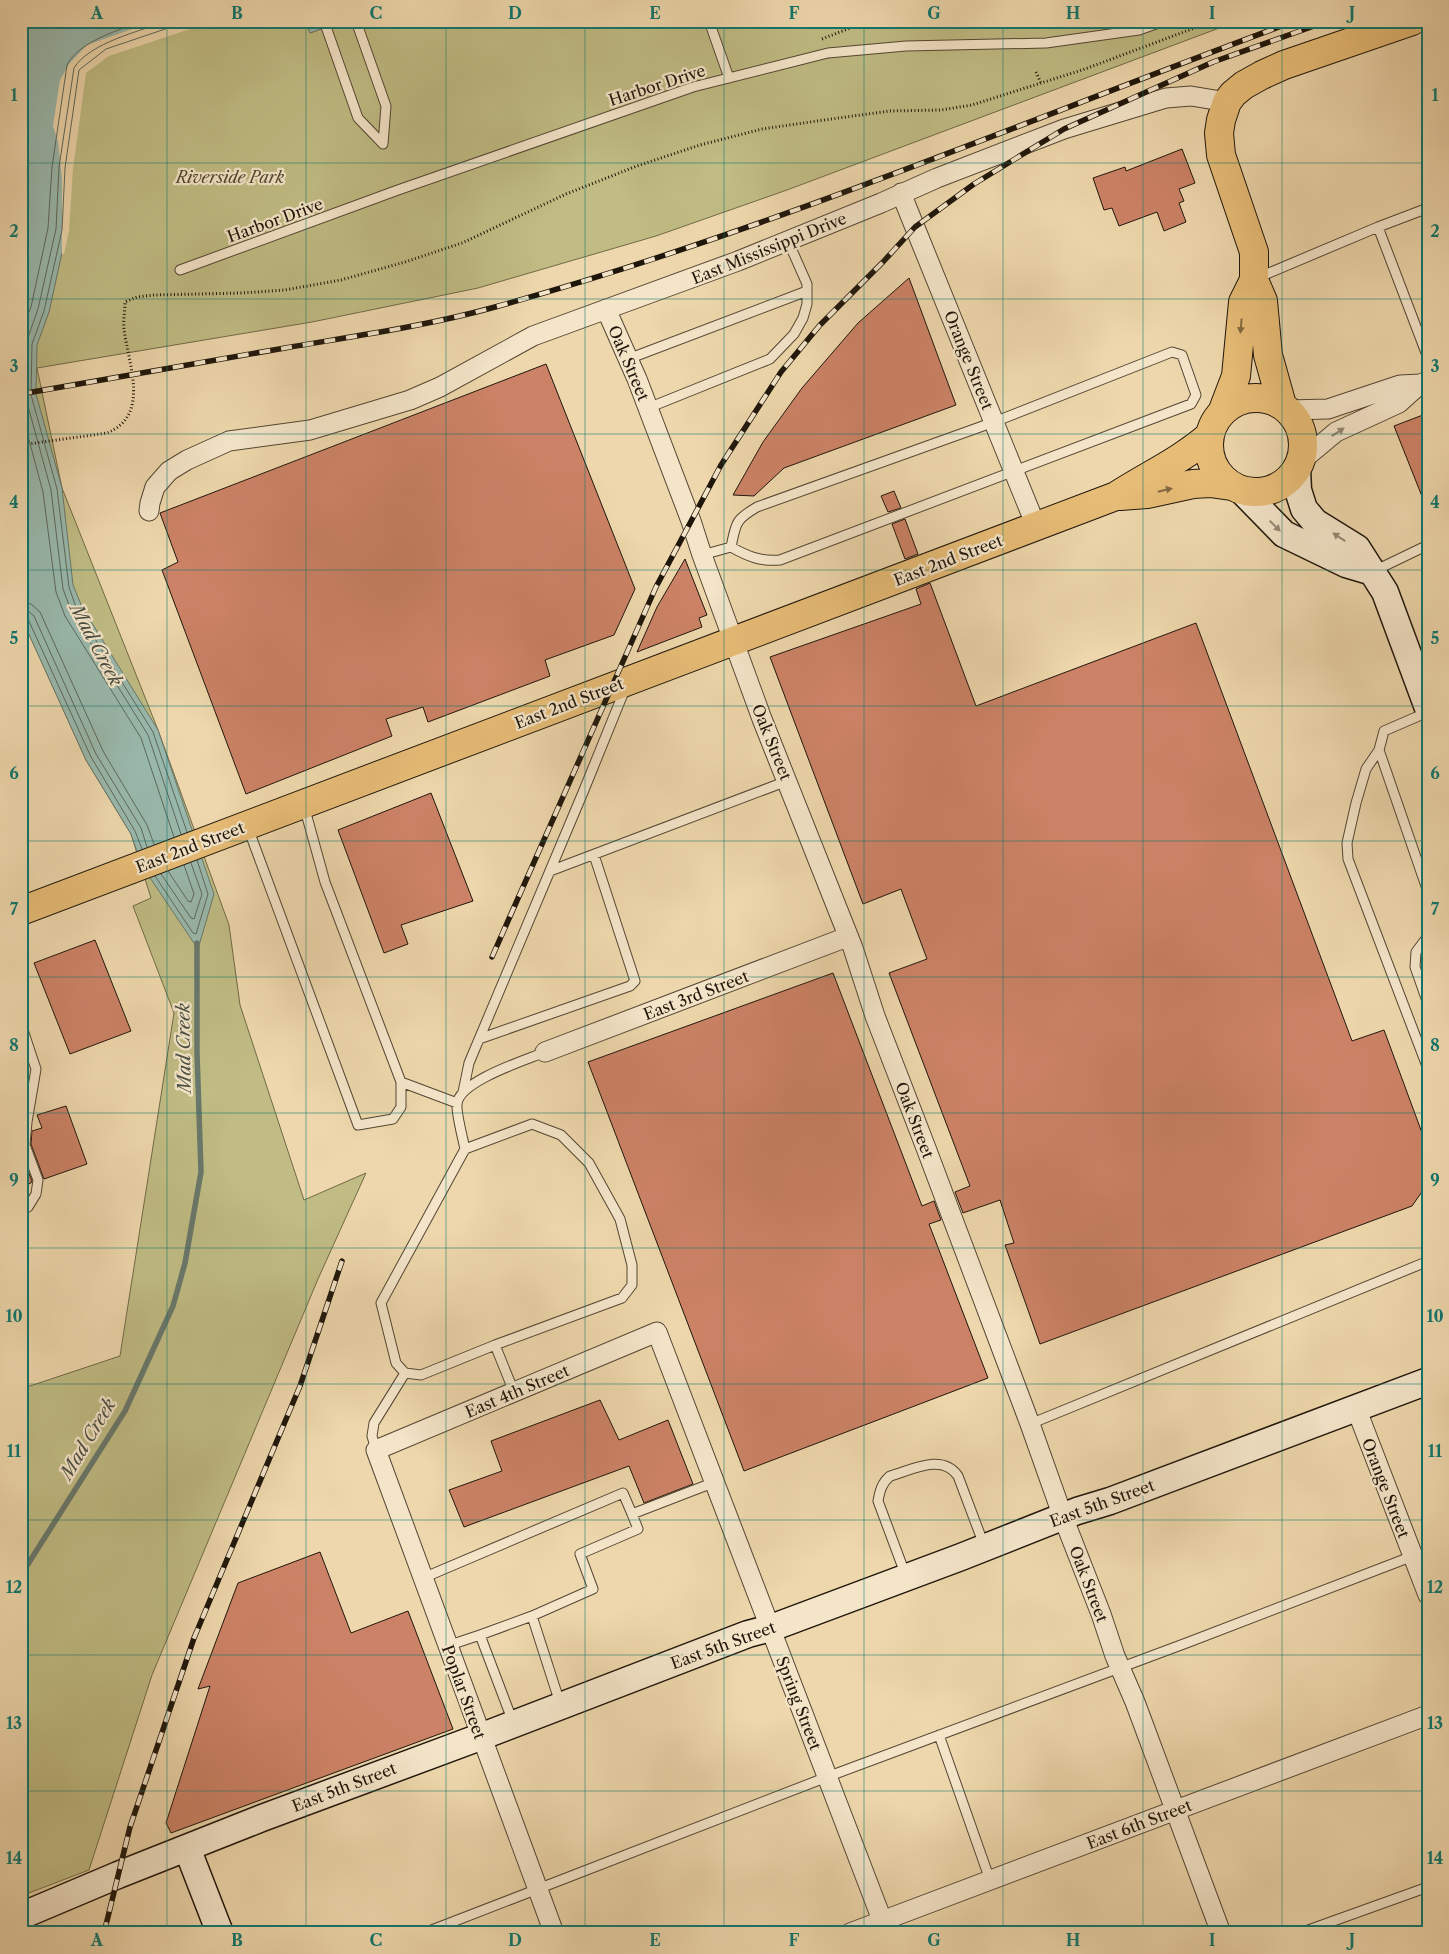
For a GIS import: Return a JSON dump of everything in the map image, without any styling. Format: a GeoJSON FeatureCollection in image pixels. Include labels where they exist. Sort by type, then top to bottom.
{"type":"FeatureCollection","features":[{"type":"Feature","properties":{"kind":"main road"},"geometry":{"type":"LineString","coordinates":[[1285,408],[1268,355],[1263,301],[1254,280],[1254,252],[1221,155],[1219,133],[1221,120],[1227,102],[1244,85],[1262,75],[1284,65],[1412,21]]}},
{"type":"Feature","properties":{"kind":"main road"},"geometry":{"type":"LineString","coordinates":[[1223,410],[1234,402],[1248,398],[1273,400],[1285,408],[1297,422],[1302,434],[1303,448],[1299,466],[1289,479],[1279,487],[1267,491],[1254,493],[1236,488],[1220,477],[1212,465],[1208,452],[1208,437],[1214,422],[1223,410],[1236,376],[1243,302],[1254,280]]}},
{"type":"Feature","properties":{"kind":"main road","name":"East 2nd Street"},"geometry":{"type":"LineString","coordinates":[[21,910],[1116,496],[1184,456],[1208,437]]}},
{"type":"Feature","properties":{"kind":"main road","name":"East 2nd Street"},"geometry":{"type":"LineString","coordinates":[[1116,496],[1147,494],[1194,484],[1210,483],[1236,488]]}},
{"type":"Feature","properties":{"kind":"street","name":"East Mississippi Drive"},"geometry":{"type":"LineString","coordinates":[[149,512],[155,487],[169,470],[206,450],[229,441],[310,430],[410,400],[440,387],[533,336],[738,262],[937,178],[1036,139],[1166,98],[1191,96],[1227,102]]}},
{"type":"Feature","properties":{"kind":"street","name":"Orange Street"},"geometry":{"type":"LineString","coordinates":[[901,193],[1036,526]]}},
{"type":"Feature","properties":{"kind":"street","name":"Oak Street"},"geometry":{"type":"LineString","coordinates":[[606,310],[648,408],[691,521],[734,641],[848,938],[875,1016],[1030,1424],[1062,1517],[1101,1614],[1221,1933]]}},
{"type":"Feature","properties":{"kind":"street"},"geometry":{"type":"LineString","coordinates":[[1285,408],[1328,409],[1400,385],[1424,383]]}},
{"type":"Feature","properties":{"kind":"street"},"geometry":{"type":"LineString","coordinates":[[1424,383],[1399,403],[1336,432],[1299,466],[1298,490],[1304,509],[1315,522],[1357,548],[1385,592],[1428,710]]}},
{"type":"Feature","properties":{"kind":"street"},"geometry":{"type":"LineString","coordinates":[[1236,488],[1284,534],[1346,564],[1373,572]]}},
{"type":"Feature","properties":{"kind":"street","name":"East 3rd Street"},"geometry":{"type":"LineString","coordinates":[[545,1052],[848,938]]}},
{"type":"Feature","properties":{"kind":"street","name":"East 4th Street"},"geometry":{"type":"LineString","coordinates":[[376,1450],[657,1332]]}},
{"type":"Feature","properties":{"kind":"street","name":"Spring Street"},"geometry":{"type":"LineString","coordinates":[[657,1332],[885,1927]]}},
{"type":"Feature","properties":{"kind":"street","name":"East 5th Street"},"geometry":{"type":"LineString","coordinates":[[21,1916],[271,1814],[480,1737],[748,1634],[771,1628],[906,1578],[1062,1517],[1428,1381]]}},
{"type":"Feature","properties":{"kind":"street","name":"Orange Street"},"geometry":{"type":"LineString","coordinates":[[1356,1408],[1428,1596]]}},
{"type":"Feature","properties":{"kind":"street","name":"Poplar Street"},"geometry":{"type":"LineString","coordinates":[[376,1450],[480,1737],[554,1933]]}},
{"type":"Feature","properties":{"kind":"street","name":"East 6th Street"},"geometry":{"type":"LineString","coordinates":[[850,1933],[885,1927],[990,1880],[1428,1715]]}},
{"type":"Feature","properties":{"kind":"street"},"geometry":{"type":"LineString","coordinates":[[187,1848],[220,1933]]}},
{"type":"Feature","properties":{"kind":"lane"},"geometry":{"type":"LineString","coordinates":[[324,21],[358,118],[383,144],[386,106],[356,21]]}},
{"type":"Feature","properties":{"kind":"lane"},"geometry":{"type":"LineString","coordinates":[[709,21],[729,78]]}},
{"type":"Feature","properties":{"kind":"lane","name":"Harbor Drive"},"geometry":{"type":"LineString","coordinates":[[180,270],[684,90],[821,54],[906,46],[1046,43],[1139,30],[1164,21]]}},
{"type":"Feature","properties":{"kind":"lane"},"geometry":{"type":"LineString","coordinates":[[1254,280],[1378,227],[1428,208]]}},
{"type":"Feature","properties":{"kind":"lane"},"geometry":{"type":"LineString","coordinates":[[1378,227],[1428,358]]}},
{"type":"Feature","properties":{"kind":"lane"},"geometry":{"type":"LineString","coordinates":[[648,408],[770,359],[794,334],[803,318],[807,304],[807,284],[788,241]]}},
{"type":"Feature","properties":{"kind":"lane"},"geometry":{"type":"LineString","coordinates":[[628,359],[807,291]]}},
{"type":"Feature","properties":{"kind":"lane"},"geometry":{"type":"LineString","coordinates":[[702,555],[731,547],[747,556],[764,561],[780,560],[1191,404],[1196,395],[1182,355],[1172,352],[994,422],[758,507],[739,518],[731,547]]}},
{"type":"Feature","properties":{"kind":"lane"},"geometry":{"type":"LineString","coordinates":[[1373,572],[1428,545]]}},
{"type":"Feature","properties":{"kind":"lane"},"geometry":{"type":"LineString","coordinates":[[465,1150],[532,1124],[561,1136],[589,1163],[620,1219],[632,1265],[632,1285],[622,1298],[421,1374],[405,1373],[396,1363],[381,1303],[465,1150],[457,1103],[463,1092],[469,1064],[628,680]]}},
{"type":"Feature","properties":{"kind":"lane"},"geometry":{"type":"LineString","coordinates":[[1428,710],[1384,731],[1379,750],[1366,769],[1347,843],[1348,859],[1428,1069]]}},
{"type":"Feature","properties":{"kind":"lane"},"geometry":{"type":"LineString","coordinates":[[1379,750],[1428,892]]}},
{"type":"Feature","properties":{"kind":"lane"},"geometry":{"type":"LineString","coordinates":[[550,871],[787,780]]}},
{"type":"Feature","properties":{"kind":"lane"},"geometry":{"type":"LineString","coordinates":[[247,825],[358,1125],[393,1119],[401,1108],[401,1082],[325,882],[303,804]]}},
{"type":"Feature","properties":{"kind":"lane"},"geometry":{"type":"LineString","coordinates":[[479,1039],[630,986],[635,981],[594,855]]}},
{"type":"Feature","properties":{"kind":"lane"},"geometry":{"type":"LineString","coordinates":[[1428,936],[1416,952],[1415,968],[1428,1004]]}},
{"type":"Feature","properties":{"kind":"lane"},"geometry":{"type":"LineString","coordinates":[[21,1024],[36,1069],[25,1145],[38,1180],[36,1194],[28,1207],[21,1211]]}},
{"type":"Feature","properties":{"kind":"lane"},"geometry":{"type":"LineString","coordinates":[[463,1092],[483,1078],[545,1052]]}},
{"type":"Feature","properties":{"kind":"lane"},"geometry":{"type":"LineString","coordinates":[[401,1082],[457,1103]]}},
{"type":"Feature","properties":{"kind":"lane"},"geometry":{"type":"LineString","coordinates":[[1030,1424],[1426,1262],[1428,1258]]}},
{"type":"Feature","properties":{"kind":"lane"},"geometry":{"type":"LineString","coordinates":[[495,1345],[514,1392]]}},
{"type":"Feature","properties":{"kind":"lane"},"geometry":{"type":"LineString","coordinates":[[376,1450],[372,1436],[374,1423],[405,1373]]}},
{"type":"Feature","properties":{"kind":"lane"},"geometry":{"type":"LineString","coordinates":[[906,1578],[878,1501],[884,1481],[890,1476],[936,1463],[954,1471],[958,1476],[984,1548]]}},
{"type":"Feature","properties":{"kind":"lane"},"geometry":{"type":"LineString","coordinates":[[632,1514],[715,1482]]}},
{"type":"Feature","properties":{"kind":"lane"},"geometry":{"type":"LineString","coordinates":[[423,1578],[623,1493],[638,1529],[580,1554],[593,1589],[532,1616],[447,1646]]}},
{"type":"Feature","properties":{"kind":"lane"},"geometry":{"type":"LineString","coordinates":[[424,1933],[827,1777],[1413,1556]]}},
{"type":"Feature","properties":{"kind":"lane"},"geometry":{"type":"LineString","coordinates":[[532,1616],[560,1706]]}},
{"type":"Feature","properties":{"kind":"lane"},"geometry":{"type":"LineString","coordinates":[[480,1635],[514,1724]]}},
{"type":"Feature","properties":{"kind":"lane"},"geometry":{"type":"LineString","coordinates":[[939,1735],[990,1880]]}},
{"type":"Feature","properties":{"kind":"lane"},"geometry":{"type":"LineString","coordinates":[[1300,1933],[1428,1887]]}},
{"type":"Feature","properties":{"kind":"path"},"geometry":{"type":"LineString","coordinates":[[821,54],[819,40],[868,21]]}},
{"type":"Feature","properties":{"kind":"path"},"geometry":{"type":"LineString","coordinates":[[21,445],[107,433],[116,429],[126,420],[134,396],[124,328],[125,302],[137,297],[154,295],[242,294],[285,290],[341,280],[406,262],[462,243],[566,194],[637,166],[700,145],[762,129],[890,111],[941,110],[972,105],[1085,69],[1213,21]]}},
{"type":"Feature","properties":{"kind":"path"},"geometry":{"type":"LineString","coordinates":[[1036,72],[1041,83]]}},
{"type":"Feature","properties":{"kind":"green space","name":"Riverside Park"},"geometry":{"type":"Polygon","coordinates":[[[204,21],[306,21],[310,33],[343,21],[1238,21],[787,190],[656,236],[478,288],[312,322],[37,368],[62,488],[158,730],[229,925],[240,1005],[304,1200],[366,1173],[318,1279],[152,1675],[89,1870],[21,1896],[21,1389],[120,1356],[174,1013],[133,906],[151,898],[131,834],[86,760],[21,616],[21,51],[70,169],[84,72],[108,54],[204,21]]]}},
{"type":"Feature","properties":{"kind":"water"},"geometry":{"type":"Polygon","coordinates":[[[21,21],[204,21],[108,54],[84,72],[70,169],[67,230],[49,312],[37,345],[36,394],[62,488],[73,585],[82,607],[158,730],[214,894],[198,949],[142,866],[131,834],[86,760],[21,617],[21,21]]]}},
{"type":"Feature","properties":{"kind":"water"},"geometry":{"type":"Polygon","coordinates":[[[306,21],[343,21],[310,33],[306,21]]]}},
{"type":"Feature","properties":{"kind":"pier"},"geometry":{"type":"Polygon","coordinates":[[[155,21],[207,21],[205,24],[109,56],[86,73],[73,169],[69,231],[64,254],[62,254],[62,178],[58,142],[53,126],[60,80],[69,64],[87,45],[155,21]]]}},
{"type":"Feature","properties":{"kind":"building"},"geometry":{"type":"Polygon","coordinates":[[[1182,149],[1195,183],[1179,189],[1184,201],[1179,203],[1186,222],[1164,231],[1157,212],[1119,226],[1112,208],[1104,210],[1093,178],[1125,167],[1126,171],[1182,149]]]}},
{"type":"Feature","properties":{"kind":"building"},"geometry":{"type":"Polygon","coordinates":[[[909,278],[956,405],[784,468],[754,496],[733,495],[763,442],[802,388],[858,323],[909,278]]]}},
{"type":"Feature","properties":{"kind":"building"},"geometry":{"type":"Polygon","coordinates":[[[546,364],[635,589],[614,635],[545,660],[550,676],[428,722],[423,707],[386,719],[392,736],[246,794],[162,570],[178,562],[160,513],[546,364]]]}},
{"type":"Feature","properties":{"kind":"building"},"geometry":{"type":"Polygon","coordinates":[[[1428,413],[1428,509],[1427,509],[1394,426],[1428,413]]]}},
{"type":"Feature","properties":{"kind":"building"},"geometry":{"type":"Polygon","coordinates":[[[894,491],[901,508],[888,512],[881,496],[894,491]]]}},
{"type":"Feature","properties":{"kind":"building"},"geometry":{"type":"Polygon","coordinates":[[[905,519],[918,554],[905,559],[892,524],[905,519]]]}},
{"type":"Feature","properties":{"kind":"building"},"geometry":{"type":"Polygon","coordinates":[[[685,559],[707,615],[699,618],[702,627],[637,652],[657,607],[685,559]]]}},
{"type":"Feature","properties":{"kind":"building"},"geometry":{"type":"Polygon","coordinates":[[[930,583],[976,706],[1196,623],[1352,1041],[1384,1030],[1428,1149],[1428,1183],[1412,1206],[1040,1344],[1005,1245],[1014,1243],[1000,1200],[963,1213],[955,1192],[970,1186],[889,973],[927,959],[901,889],[863,904],[770,657],[921,604],[916,589],[930,583]]]}},
{"type":"Feature","properties":{"kind":"building"},"geometry":{"type":"Polygon","coordinates":[[[431,793],[473,901],[401,925],[408,944],[384,953],[338,830],[431,793]]]}},
{"type":"Feature","properties":{"kind":"building"},"geometry":{"type":"Polygon","coordinates":[[[95,940],[131,1031],[70,1054],[34,963],[95,940]]]}},
{"type":"Feature","properties":{"kind":"building"},"geometry":{"type":"Polygon","coordinates":[[[833,973],[922,1206],[934,1201],[941,1220],[929,1224],[988,1378],[744,1471],[588,1062],[833,973]]]}},
{"type":"Feature","properties":{"kind":"building"},"geometry":{"type":"Polygon","coordinates":[[[66,1106],[87,1164],[44,1179],[31,1144],[32,1131],[42,1128],[37,1115],[66,1106]]]}},
{"type":"Feature","properties":{"kind":"building"},"geometry":{"type":"Polygon","coordinates":[[[21,1153],[32,1181],[21,1187],[21,1153]]]}},
{"type":"Feature","properties":{"kind":"building"},"geometry":{"type":"Polygon","coordinates":[[[600,1400],[619,1440],[668,1420],[693,1484],[644,1503],[629,1466],[464,1527],[449,1490],[502,1471],[491,1441],[600,1400]]]}},
{"type":"Feature","properties":{"kind":"building"},"geometry":{"type":"Polygon","coordinates":[[[320,1552],[351,1633],[408,1611],[453,1729],[171,1833],[166,1823],[210,1686],[198,1689],[238,1583],[320,1552]]]}},
{"type":"Feature","properties":{"kind":"waterway","name":"Mad Creek"},"geometry":{"type":"LineString","coordinates":[[21,1575],[125,1411],[173,1306],[185,1263],[201,1172],[197,1053],[197,943]]}},
{"type":"Feature","properties":{"kind":"railway"},"geometry":{"type":"LineString","coordinates":[[21,394],[391,330],[495,307],[597,277],[798,209],[1295,21]]}},
{"type":"Feature","properties":{"kind":"railway"},"geometry":{"type":"LineString","coordinates":[[492,957],[656,587],[721,465],[781,372],[820,325],[915,227],[974,184],[1064,129],[1213,62],[1328,21]]}},
{"type":"Feature","properties":{"kind":"railway"},"geometry":{"type":"LineString","coordinates":[[104,1933],[130,1827],[194,1638],[300,1386],[342,1261]]}}]}
